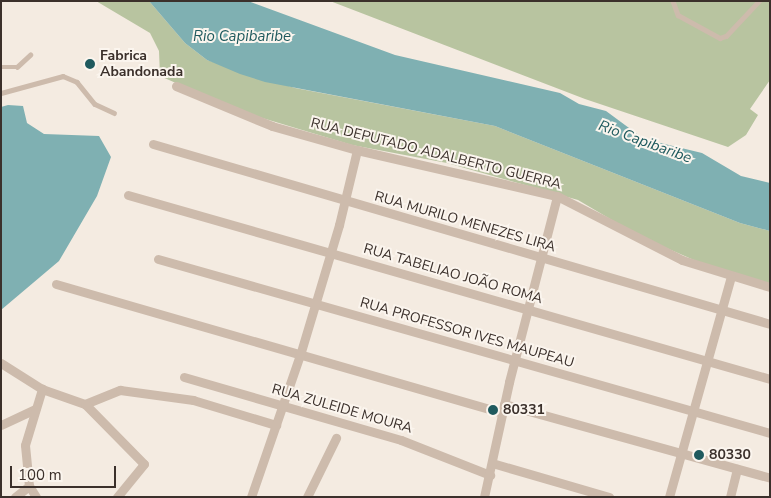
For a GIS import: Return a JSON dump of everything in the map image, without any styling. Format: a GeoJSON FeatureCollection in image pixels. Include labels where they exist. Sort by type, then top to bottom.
{"type":"FeatureCollection","features":[{"type":"Feature","properties":{"kind":"street","name":"RUA DEPUTADO ADALBERTO GUERRA"},"geometry":{"type":"LineString","coordinates":[[176,86],[263,123],[357,150],[557,196],[659,250],[732,277],[770,287]]}},
{"type":"Feature","properties":{"kind":"street","name":"RUA MURILO MENEZES LIRA"},"geometry":{"type":"LineString","coordinates":[[153,144],[540,259],[770,324]]}},
{"type":"Feature","properties":{"kind":"street"},"geometry":{"type":"LineString","coordinates":[[251,497],[300,355],[345,202],[357,150]]}},
{"type":"Feature","properties":{"kind":"street","name":"RUA TABELIAO JOÃO ROMA"},"geometry":{"type":"LineString","coordinates":[[128,194],[770,379]]}},
{"type":"Feature","properties":{"kind":"street"},"geometry":{"type":"LineString","coordinates":[[484,497],[514,361],[557,196]]}},
{"type":"Feature","properties":{"kind":"street","name":"RUA PROFESSOR IVES MAUPEAU"},"geometry":{"type":"LineString","coordinates":[[158,259],[770,433]]}},
{"type":"Feature","properties":{"kind":"street"},"geometry":{"type":"LineString","coordinates":[[669,497],[732,277]]}},
{"type":"Feature","properties":{"kind":"street"},"geometry":{"type":"LineString","coordinates":[[56,284],[502,413]]}},
{"type":"Feature","properties":{"kind":"street"},"geometry":{"type":"LineString","coordinates":[[1,362],[42,389],[85,404],[144,464],[117,497]]}},
{"type":"Feature","properties":{"kind":"street","name":"RUA ZULEIDE MOURA"},"geometry":{"type":"LineString","coordinates":[[184,377],[401,440],[490,475]]}},
{"type":"Feature","properties":{"kind":"street"},"geometry":{"type":"LineString","coordinates":[[36,497],[29,486],[25,445],[42,389]]}},
{"type":"Feature","properties":{"kind":"street"},"geometry":{"type":"LineString","coordinates":[[85,404],[120,390],[193,400],[276,425]]}},
{"type":"Feature","properties":{"kind":"street"},"geometry":{"type":"LineString","coordinates":[[504,404],[770,478]]}},
{"type":"Feature","properties":{"kind":"street"},"geometry":{"type":"LineString","coordinates":[[1,425],[35,409]]}},
{"type":"Feature","properties":{"kind":"street"},"geometry":{"type":"LineString","coordinates":[[307,497],[336,438]]}},
{"type":"Feature","properties":{"kind":"street"},"geometry":{"type":"LineString","coordinates":[[492,463],[609,497]]}},
{"type":"Feature","properties":{"kind":"street"},"geometry":{"type":"LineString","coordinates":[[730,497],[738,469]]}},
{"type":"Feature","properties":{"kind":"street"},"geometry":{"type":"LineString","coordinates":[[15,497],[29,486]]}},
{"type":"Feature","properties":{"kind":"lane"},"geometry":{"type":"LineString","coordinates":[[673,1],[678,15],[720,38],[726,36],[759,1]]}},
{"type":"Feature","properties":{"kind":"lane"},"geometry":{"type":"LineString","coordinates":[[1,67],[17,67],[30,55]]}},
{"type":"Feature","properties":{"kind":"lane"},"geometry":{"type":"LineString","coordinates":[[1,93],[63,76],[77,82],[95,104],[114,113]]}},
{"type":"Feature","properties":{"kind":"green space"},"geometry":{"type":"Polygon","coordinates":[[[96,1],[149,1],[185,43],[207,60],[295,88],[495,126],[740,223],[770,231],[770,285],[719,271],[639,236],[578,200],[447,163],[352,145],[239,111],[160,76],[159,51],[150,33],[96,1]]]}},
{"type":"Feature","properties":{"kind":"green space"},"geometry":{"type":"Polygon","coordinates":[[[330,1],[770,1],[770,80],[750,109],[758,115],[746,135],[728,147],[585,99],[330,1]]]}},
{"type":"Feature","properties":{"kind":"water","name":"Rio Capibaribe"},"geometry":{"type":"Polygon","coordinates":[[[149,1],[248,1],[395,55],[560,93],[579,104],[606,111],[644,139],[702,153],[741,176],[770,183],[770,231],[740,223],[495,126],[265,82],[240,74],[207,60],[185,43],[149,1]]]}},
{"type":"Feature","properties":{"kind":"water"},"geometry":{"type":"Polygon","coordinates":[[[8,105],[23,106],[27,123],[44,134],[99,136],[111,157],[97,196],[59,261],[1,310],[1,107],[8,105]]]}},
{"type":"Feature","properties":{"kind":"place","name":"Fabrica Abandonada"},"geometry":{"type":"Point","coordinates":[90,64]}},
{"type":"Feature","properties":{"kind":"place","name":"80331"},"geometry":{"type":"Point","coordinates":[493,410]}},
{"type":"Feature","properties":{"kind":"place","name":"80330"},"geometry":{"type":"Point","coordinates":[699,455]}}]}
